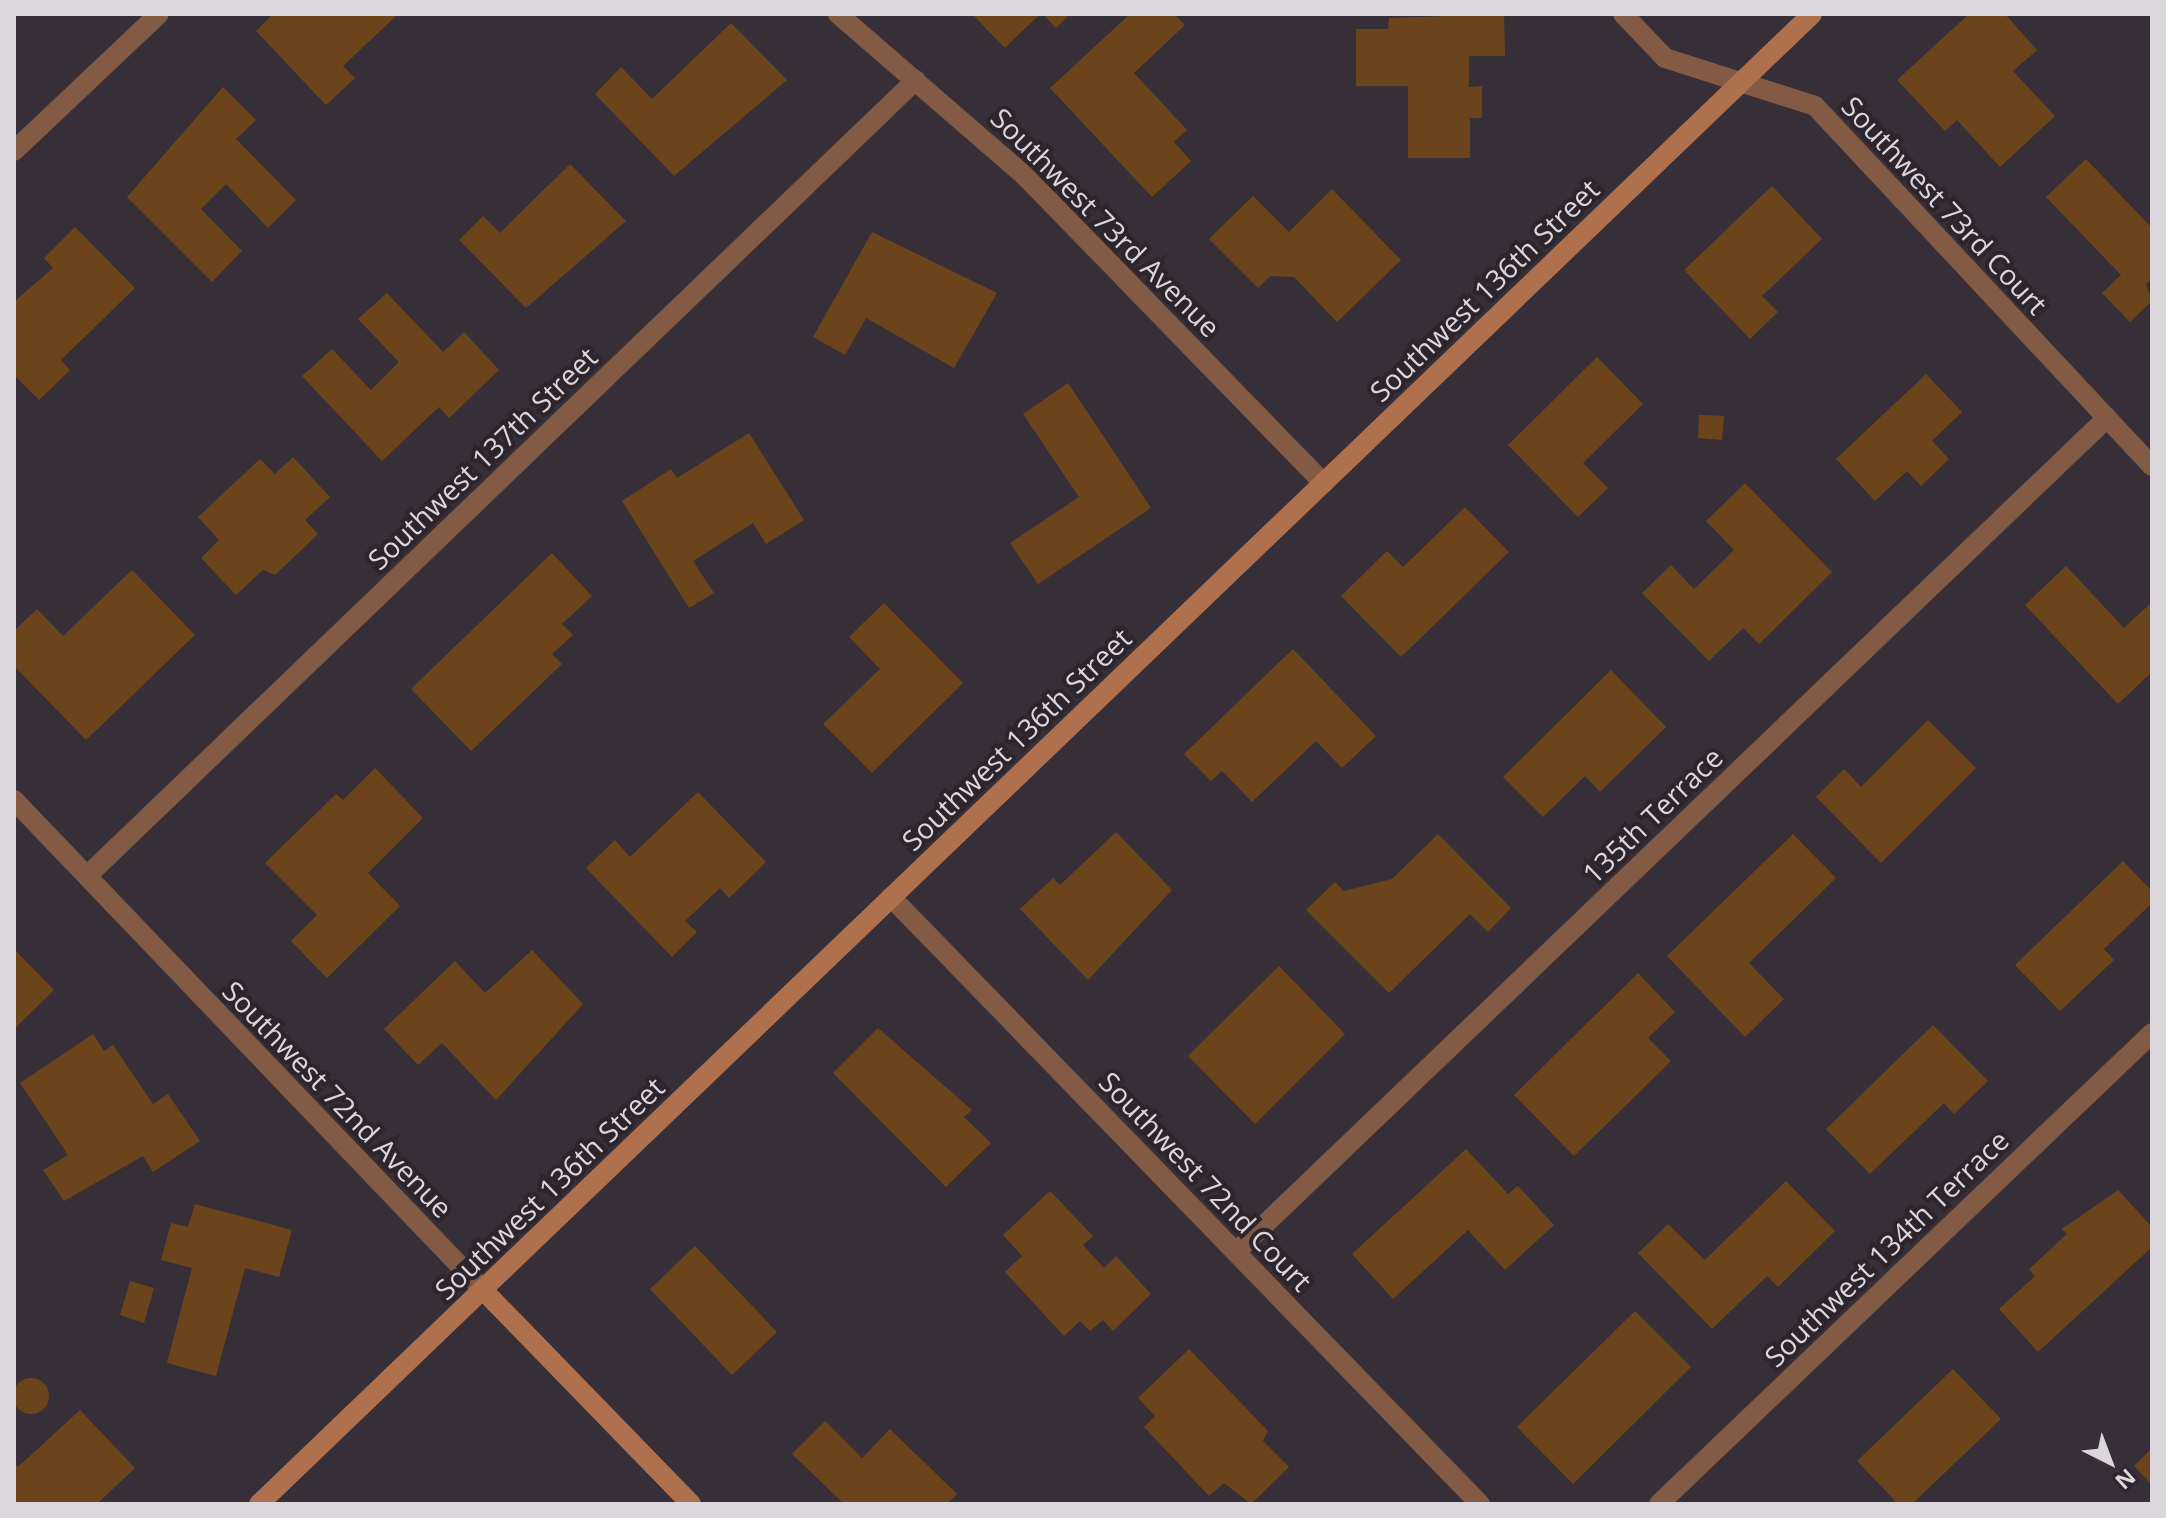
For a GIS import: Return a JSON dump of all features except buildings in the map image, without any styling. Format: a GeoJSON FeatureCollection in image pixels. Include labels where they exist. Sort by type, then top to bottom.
{"type":"FeatureCollection","features":[{"type":"Feature","properties":{"kind":"street","name":"Southwest 73rd Avenue"},"geometry":{"type":"LineString","coordinates":[[838,14],[1023,174],[1324,483]]}},
{"type":"Feature","properties":{"kind":"street","name":"Southwest 73rd Court"},"geometry":{"type":"LineString","coordinates":[[1623,14],[1665,58],[1744,80],[1815,106],[2152,466]]}},
{"type":"Feature","properties":{"kind":"street","name":"Southwest 136th Street"},"geometry":{"type":"LineString","coordinates":[[259,1504],[1812,14]]}},
{"type":"Feature","properties":{"kind":"street"},"geometry":{"type":"LineString","coordinates":[[14,151],[145,19]]}},
{"type":"Feature","properties":{"kind":"street","name":"Southwest 137th Street"},"geometry":{"type":"LineString","coordinates":[[87,876],[916,80]]}},
{"type":"Feature","properties":{"kind":"street","name":"135th Terrace"},"geometry":{"type":"LineString","coordinates":[[1236,1252],[2106,419]]}},
{"type":"Feature","properties":{"kind":"street","name":"Southwest 72nd Avenue"},"geometry":{"type":"LineString","coordinates":[[14,800],[691,1504]]}},
{"type":"Feature","properties":{"kind":"street","name":"Southwest 72nd Court"},"geometry":{"type":"LineString","coordinates":[[891,897],[1480,1504]]}},
{"type":"Feature","properties":{"kind":"street","name":"Southwest 134th Terrace"},"geometry":{"type":"LineString","coordinates":[[1659,1504],[2152,1033]]}}]}
